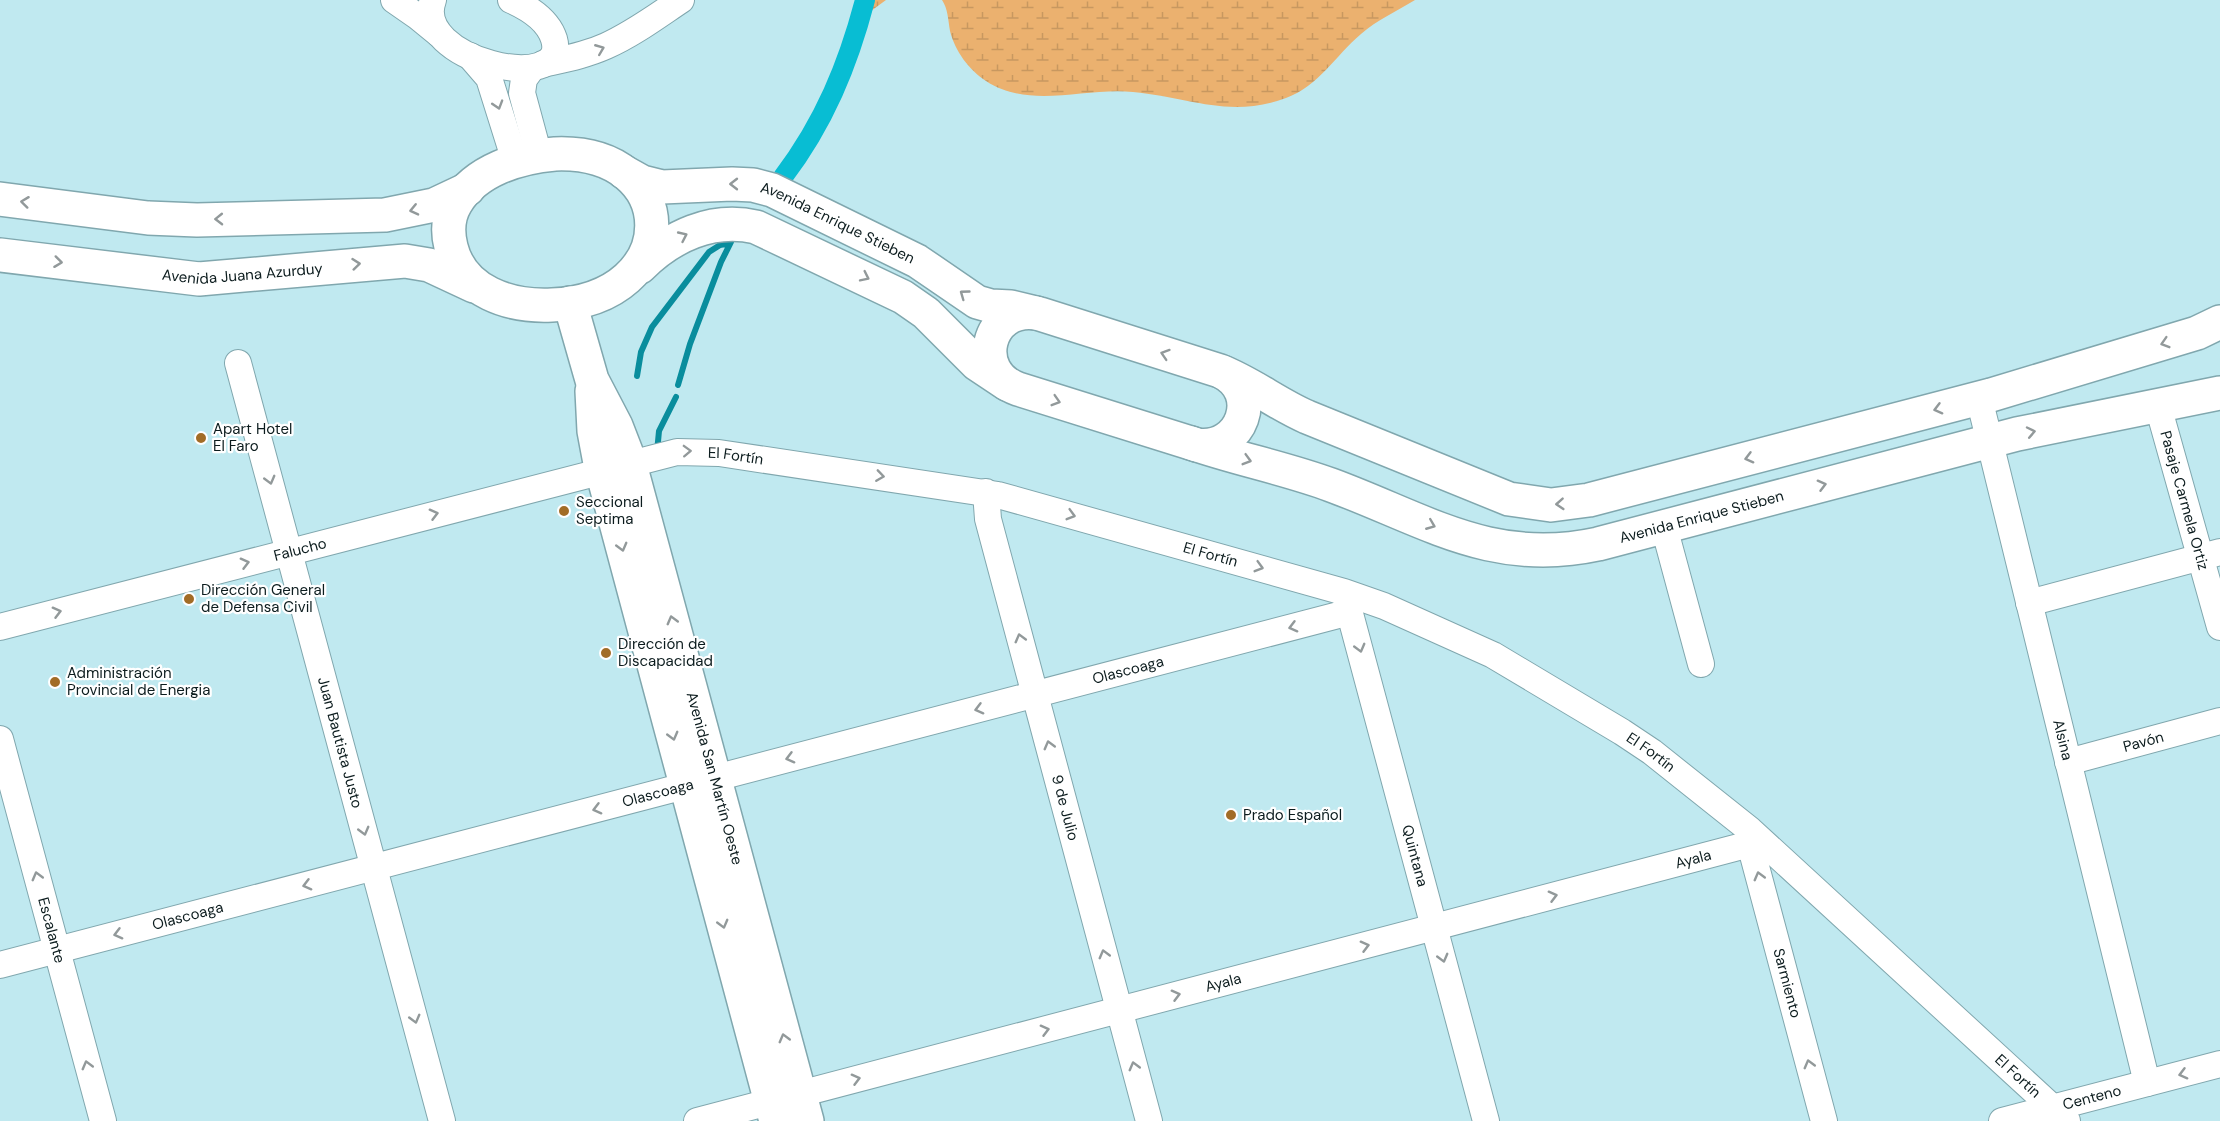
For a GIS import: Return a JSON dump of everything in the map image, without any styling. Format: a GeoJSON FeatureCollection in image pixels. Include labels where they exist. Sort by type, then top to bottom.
{"type":"FeatureCollection","features":[{"type":"Feature","properties":{"kind":"main road"},"geometry":{"type":"LineString","coordinates":[[0,199],[148,218],[197,220],[385,215],[434,205],[468,189],[494,170],[527,158],[564,154],[582,156],[624,172],[642,193],[652,220],[650,246],[636,270]]}},
{"type":"Feature","properties":{"kind":"main road","name":"Avenida Enrique Stieben"},"geometry":{"type":"LineString","coordinates":[[624,172],[642,182],[662,188],[753,185],[782,194],[917,261],[977,302],[1040,314],[1221,371],[1306,417],[1496,495],[1523,503],[1551,505],[1601,497],[1979,398],[2197,333],[2220,322]]}},
{"type":"Feature","properties":{"kind":"main road"},"geometry":{"type":"LineString","coordinates":[[468,189],[453,209],[450,217],[449,235],[453,253],[461,270],[482,290],[517,303],[542,305],[570,303],[607,291],[623,282],[655,253],[676,239],[698,229],[719,224],[745,224],[802,247],[911,301],[926,313],[976,364],[1007,384]]}},
{"type":"Feature","properties":{"kind":"main road"},"geometry":{"type":"LineString","coordinates":[[802,247],[820,212]]}},
{"type":"Feature","properties":{"kind":"main road","name":"Avenida Juana Azurduy"},"geometry":{"type":"LineString","coordinates":[[0,255],[199,279],[405,261],[429,265],[482,290]]}},
{"type":"Feature","properties":{"kind":"main road","name":"Avenida San Martín Oeste"},"geometry":{"type":"LineString","coordinates":[[570,303],[592,380],[616,426],[616,467],[788,1109]]}},
{"type":"Feature","properties":{"kind":"main road","name":"Avenida Enrique Stieben"},"geometry":{"type":"LineString","coordinates":[[1040,314],[1028,312],[1016,315],[1005,320],[993,335],[990,346],[992,365],[998,376],[1007,384],[1329,484],[1463,538],[1496,547],[1531,551],[1566,550],[1664,527],[1989,441],[2220,393]]}},
{"type":"Feature","properties":{"kind":"main road","name":"Avenida Enrique Stieben"},"geometry":{"type":"LineString","coordinates":[[1191,443],[1210,446],[1222,442],[1233,434],[1241,422],[1244,402],[1240,390],[1232,379],[1221,371]]}},
{"type":"Feature","properties":{"kind":"street"},"geometry":{"type":"LineString","coordinates":[[394,0],[470,56],[504,68],[538,66],[584,55],[620,40],[681,0]]}},
{"type":"Feature","properties":{"kind":"street"},"geometry":{"type":"LineString","coordinates":[[434,0],[430,8],[431,17],[434,27],[442,37]]}},
{"type":"Feature","properties":{"kind":"street"},"geometry":{"type":"LineString","coordinates":[[511,0],[532,12],[549,29],[555,46],[554,54],[524,79],[522,93],[527,158]]}},
{"type":"Feature","properties":{"kind":"street"},"geometry":{"type":"LineString","coordinates":[[470,56],[489,78],[527,158]]}},
{"type":"Feature","properties":{"kind":"street","name":"Juan Bautista Justo"},"geometry":{"type":"LineString","coordinates":[[238,363],[442,1121]]}},
{"type":"Feature","properties":{"kind":"street","name":"Alsina"},"geometry":{"type":"LineString","coordinates":[[1979,398],[2147,1083]]}},
{"type":"Feature","properties":{"kind":"street","name":"Pasaje Carmela Ortiz"},"geometry":{"type":"LineString","coordinates":[[2158,406],[2210,555],[2220,627]]}},
{"type":"Feature","properties":{"kind":"street","name":"El Fortín"},"geometry":{"type":"LineString","coordinates":[[616,467],[677,452],[710,452],[986,492],[1347,602],[1384,606],[1510,665],[1642,745],[1754,840],[2060,1114]]}},
{"type":"Feature","properties":{"kind":"street","name":"Falucho"},"geometry":{"type":"LineString","coordinates":[[0,627],[616,467]]}},
{"type":"Feature","properties":{"kind":"street","name":"9 de Julio"},"geometry":{"type":"LineString","coordinates":[[986,492],[988,519],[1149,1121]]}},
{"type":"Feature","properties":{"kind":"street"},"geometry":{"type":"LineString","coordinates":[[1664,527],[1701,664]]}},
{"type":"Feature","properties":{"kind":"street"},"geometry":{"type":"LineString","coordinates":[[2029,603],[2210,555]]}},
{"type":"Feature","properties":{"kind":"street","name":"Olascoaga"},"geometry":{"type":"LineString","coordinates":[[0,965],[1035,694],[1347,602]]}},
{"type":"Feature","properties":{"kind":"street","name":"Quintana"},"geometry":{"type":"LineString","coordinates":[[1347,602],[1486,1121]]}},
{"type":"Feature","properties":{"kind":"street","name":"Pavón"},"geometry":{"type":"LineString","coordinates":[[2068,762],[2220,721]]}},
{"type":"Feature","properties":{"kind":"street","name":"Escalante"},"geometry":{"type":"LineString","coordinates":[[0,739],[102,1121]]}},
{"type":"Feature","properties":{"kind":"street","name":"Ayala"},"geometry":{"type":"LineString","coordinates":[[697,1121],[788,1109],[1120,1010],[1754,840]]}},
{"type":"Feature","properties":{"kind":"street","name":"Sarmiento"},"geometry":{"type":"LineString","coordinates":[[1754,840],[1824,1121]]}},
{"type":"Feature","properties":{"kind":"street","name":"Centeno"},"geometry":{"type":"LineString","coordinates":[[2002,1121],[2060,1114],[2147,1083],[2220,1064]]}},
{"type":"Feature","properties":{"kind":"green space"},"geometry":{"type":"Polygon","coordinates":[[[865,0],[886,0],[860,19],[865,0]]]}},
{"type":"Feature","properties":{"kind":"green space"},"geometry":{"type":"Polygon","coordinates":[[[942,0],[1415,0],[1367,29],[1317,78],[1298,93],[1265,104],[1227,107],[1133,92],[1039,96],[1003,90],[980,77],[955,46],[947,11],[942,0]]]}},
{"type":"Feature","properties":{"kind":"waterway"},"geometry":{"type":"LineString","coordinates":[[783,177],[811,136],[833,93],[851,47],[865,0]]}},
{"type":"Feature","properties":{"kind":"waterway"},"geometry":{"type":"LineString","coordinates":[[678,385],[690,344],[721,262],[731,242]]}},
{"type":"Feature","properties":{"kind":"waterway"},"geometry":{"type":"LineString","coordinates":[[637,376],[641,352],[652,327],[709,252],[720,245],[730,243]]}},
{"type":"Feature","properties":{"kind":"waterway"},"geometry":{"type":"LineString","coordinates":[[657,452],[659,431],[676,397]]}},
{"type":"Feature","properties":{"kind":"place","name":"Apart Hotel El Faro"},"geometry":{"type":"Point","coordinates":[201,438]}},
{"type":"Feature","properties":{"kind":"place","name":"Seccional Septima"},"geometry":{"type":"Point","coordinates":[564,511]}},
{"type":"Feature","properties":{"kind":"place","name":"Dirección General de Defensa Civil"},"geometry":{"type":"Point","coordinates":[189,599]}},
{"type":"Feature","properties":{"kind":"place","name":"Dirección de Discapacidad"},"geometry":{"type":"Point","coordinates":[606,653]}},
{"type":"Feature","properties":{"kind":"place","name":"Administración Provincial de Energia"},"geometry":{"type":"Point","coordinates":[55,682]}},
{"type":"Feature","properties":{"kind":"place","name":"Prado Español"},"geometry":{"type":"Point","coordinates":[1231,815]}}]}
